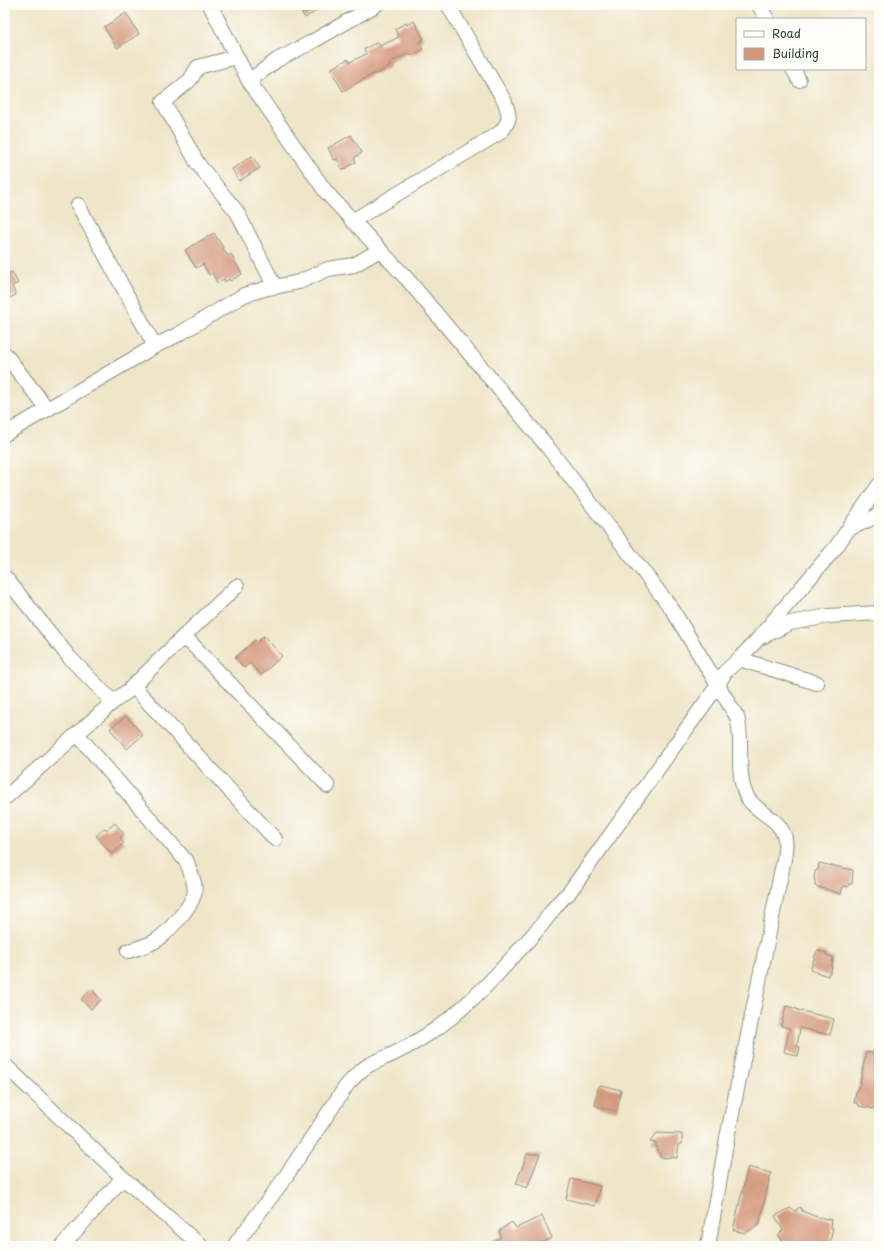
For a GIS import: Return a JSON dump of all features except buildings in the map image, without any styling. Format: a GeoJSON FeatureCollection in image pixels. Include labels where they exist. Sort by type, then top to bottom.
{"type":"FeatureCollection","features":[{"type":"Feature","properties":{"kind":"street"},"geometry":{"type":"LineString","coordinates":[[210,5],[249,81],[326,192],[408,280],[546,445],[672,609],[737,717],[740,728],[740,769],[745,794],[750,803],[781,829],[785,840],[784,859],[727,1138],[708,1246]]}},
{"type":"Feature","properties":{"kind":"street"},"geometry":{"type":"LineString","coordinates":[[249,81],[278,60],[310,44],[376,5]]}},
{"type":"Feature","properties":{"kind":"street"},"geometry":{"type":"LineString","coordinates":[[352,221],[501,132],[509,122],[509,115],[505,102],[448,5]]}},
{"type":"Feature","properties":{"kind":"street"},"geometry":{"type":"LineString","coordinates":[[759,5],[766,18]]}},
{"type":"Feature","properties":{"kind":"street"},"geometry":{"type":"LineString","coordinates":[[236,57],[198,67],[190,80],[163,102],[198,164],[236,212],[275,287]]}},
{"type":"Feature","properties":{"kind":"street"},"geometry":{"type":"LineString","coordinates":[[78,205],[155,346]]}},
{"type":"Feature","properties":{"kind":"street"},"geometry":{"type":"LineString","coordinates":[[5,434],[244,295],[264,289],[299,282],[328,269],[354,265],[380,250]]}},
{"type":"Feature","properties":{"kind":"street"},"geometry":{"type":"LineString","coordinates":[[5,354],[42,402],[46,410]]}},
{"type":"Feature","properties":{"kind":"street"},"geometry":{"type":"LineString","coordinates":[[234,1246],[282,1182],[347,1085],[358,1073],[369,1064],[397,1052],[437,1028],[493,979],[546,920],[561,899],[568,894],[718,685],[725,672],[758,639],[836,547],[879,485]]}},
{"type":"Feature","properties":{"kind":"street"},"geometry":{"type":"LineString","coordinates":[[848,530],[879,515]]}},
{"type":"Feature","properties":{"kind":"street"},"geometry":{"type":"LineString","coordinates":[[5,577],[69,657],[113,702]]}},
{"type":"Feature","properties":{"kind":"street"},"geometry":{"type":"LineString","coordinates":[[5,798],[76,734],[134,686],[237,586]]}},
{"type":"Feature","properties":{"kind":"street"},"geometry":{"type":"LineString","coordinates":[[758,639],[790,623],[829,616],[879,612]]}},
{"type":"Feature","properties":{"kind":"street"},"geometry":{"type":"LineString","coordinates":[[181,639],[190,642],[328,786]]}},
{"type":"Feature","properties":{"kind":"street"},"geometry":{"type":"LineString","coordinates":[[739,659],[817,683]]}},
{"type":"Feature","properties":{"kind":"street"},"geometry":{"type":"LineString","coordinates":[[134,686],[275,839]]}},
{"type":"Feature","properties":{"kind":"street"},"geometry":{"type":"LineString","coordinates":[[76,734],[187,862],[194,886],[194,895],[186,911],[157,939],[141,948],[128,951]]}},
{"type":"Feature","properties":{"kind":"street"},"geometry":{"type":"LineString","coordinates":[[5,1065],[123,1178],[201,1246]]}},
{"type":"Feature","properties":{"kind":"street"},"geometry":{"type":"LineString","coordinates":[[62,1246],[123,1178]]}}]}
